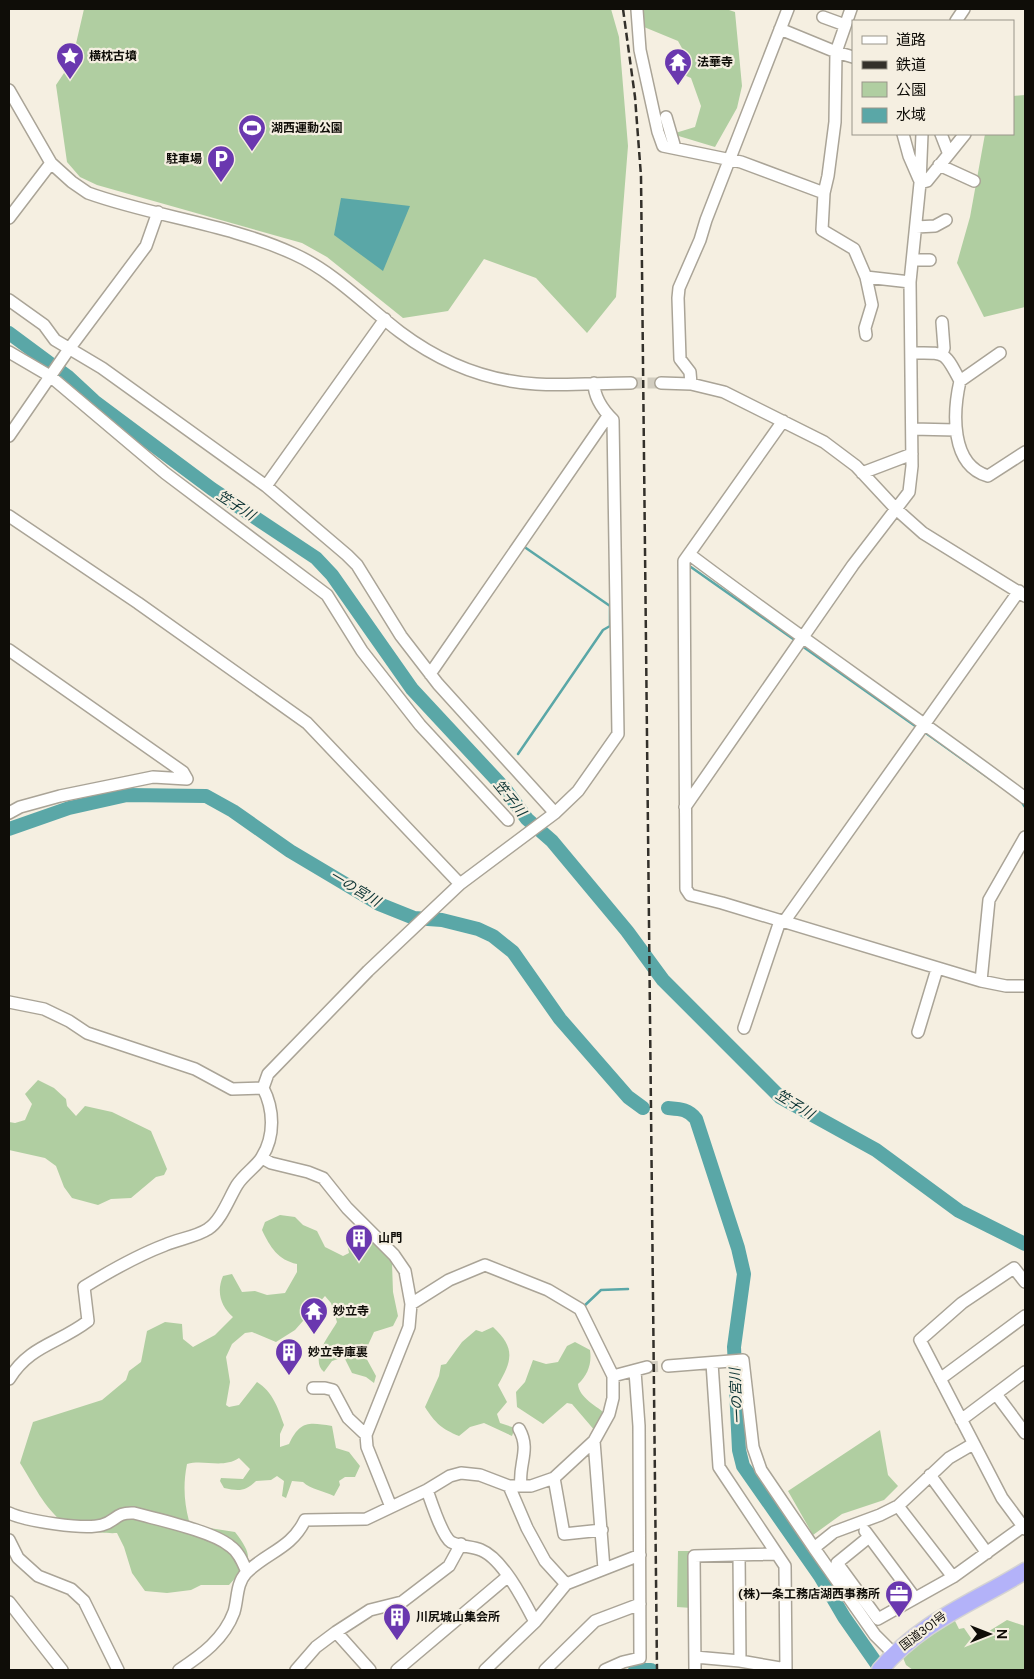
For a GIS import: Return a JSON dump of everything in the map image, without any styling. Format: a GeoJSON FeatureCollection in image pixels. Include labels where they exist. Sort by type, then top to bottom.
{"type":"FeatureCollection","features":[{"type":"Feature","properties":{"kind":"highway","name":"国道301号"},"geometry":{"type":"LineString","coordinates":[[887,1655],[950,1611],[1025,1571]]}},
{"type":"Feature","properties":{"kind":"street"},"geometry":{"type":"LineString","coordinates":[[691,384],[690,372],[680,359],[679,288],[700,240],[788,9]]}},
{"type":"Feature","properties":{"kind":"street"},"geometry":{"type":"LineString","coordinates":[[851,9],[836,52],[835,122],[824,193],[822,230],[854,249],[866,277],[872,304],[865,328],[866,335]]}},
{"type":"Feature","properties":{"kind":"street"},"geometry":{"type":"LineString","coordinates":[[957,20],[964,9]]}},
{"type":"Feature","properties":{"kind":"street"},"geometry":{"type":"LineString","coordinates":[[637,10],[640,50],[658,132],[663,146],[730,159],[773,172],[824,193]]}},
{"type":"Feature","properties":{"kind":"street"},"geometry":{"type":"LineString","coordinates":[[823,17],[845,25]]}},
{"type":"Feature","properties":{"kind":"street"},"geometry":{"type":"LineString","coordinates":[[780,29],[852,57]]}},
{"type":"Feature","properties":{"kind":"street"},"geometry":{"type":"LineString","coordinates":[[9,90],[51,163],[72,182],[88,193],[110,201],[158,212],[295,254],[319,268],[432,354],[473,372],[536,384],[631,383]]}},
{"type":"Feature","properties":{"kind":"street"},"geometry":{"type":"LineString","coordinates":[[666,117],[675,148]]}},
{"type":"Feature","properties":{"kind":"street"},"geometry":{"type":"LineString","coordinates":[[904,135],[909,156],[920,183]]}},
{"type":"Feature","properties":{"kind":"street"},"geometry":{"type":"LineString","coordinates":[[684,807],[804,639],[853,565],[909,492],[912,454],[910,282],[920,183],[922,135]]}},
{"type":"Feature","properties":{"kind":"street"},"geometry":{"type":"LineString","coordinates":[[941,135],[948,152]]}},
{"type":"Feature","properties":{"kind":"street"},"geometry":{"type":"LineString","coordinates":[[920,183],[927,181],[948,152],[964,135]]}},
{"type":"Feature","properties":{"kind":"street"},"geometry":{"type":"LineString","coordinates":[[9,218],[51,163]]}},
{"type":"Feature","properties":{"kind":"street"},"geometry":{"type":"LineString","coordinates":[[939,165],[974,180]]}},
{"type":"Feature","properties":{"kind":"street"},"geometry":{"type":"LineString","coordinates":[[9,436],[68,351],[116,289],[146,246],[158,212]]}},
{"type":"Feature","properties":{"kind":"street"},"geometry":{"type":"LineString","coordinates":[[916,227],[935,226],[946,220]]}},
{"type":"Feature","properties":{"kind":"street"},"geometry":{"type":"LineString","coordinates":[[913,260],[930,260]]}},
{"type":"Feature","properties":{"kind":"street"},"geometry":{"type":"LineString","coordinates":[[866,277],[910,282]]}},
{"type":"Feature","properties":{"kind":"street"},"geometry":{"type":"LineString","coordinates":[[9,300],[44,325],[55,340],[68,351],[102,368],[266,486],[356,565],[401,636],[430,674],[555,812]]}},
{"type":"Feature","properties":{"kind":"street"},"geometry":{"type":"LineString","coordinates":[[266,486],[385,320]]}},
{"type":"Feature","properties":{"kind":"street"},"geometry":{"type":"LineString","coordinates":[[942,322],[944,348],[942,354]]}},
{"type":"Feature","properties":{"kind":"street"},"geometry":{"type":"LineString","coordinates":[[9,352],[50,376],[165,473],[326,595],[362,651],[420,725],[508,820]]}},
{"type":"Feature","properties":{"kind":"street"},"geometry":{"type":"LineString","coordinates":[[912,353],[942,354],[949,359],[960,381],[955,402],[956,430],[964,455],[977,473],[988,476],[992,475],[1025,452]]}},
{"type":"Feature","properties":{"kind":"street"},"geometry":{"type":"LineString","coordinates":[[960,381],[1000,353]]}},
{"type":"Feature","properties":{"kind":"street"},"geometry":{"type":"LineString","coordinates":[[9,1379],[18,1364],[38,1348],[71,1334],[88,1322],[84,1287],[124,1263],[164,1245],[208,1230],[215,1223],[238,1183],[252,1166],[262,1158],[271,1135],[272,1113],[269,1100],[263,1088],[268,1074],[368,971],[460,884],[555,812],[578,791],[618,734],[613,420],[608,416],[594,391],[594,383]]}},
{"type":"Feature","properties":{"kind":"street"},"geometry":{"type":"LineString","coordinates":[[661,383],[691,384],[724,392],[824,442],[862,473],[896,509],[923,533],[1022,594],[926,723],[786,919],[780,921]]}},
{"type":"Feature","properties":{"kind":"street"},"geometry":{"type":"LineString","coordinates":[[430,674],[608,416]]}},
{"type":"Feature","properties":{"kind":"street"},"geometry":{"type":"LineString","coordinates":[[783,421],[684,561],[686,889],[690,895],[937,969],[1006,986],[1025,986]]}},
{"type":"Feature","properties":{"kind":"street"},"geometry":{"type":"LineString","coordinates":[[912,429],[956,430]]}},
{"type":"Feature","properties":{"kind":"street"},"geometry":{"type":"LineString","coordinates":[[862,473],[912,454]]}},
{"type":"Feature","properties":{"kind":"street"},"geometry":{"type":"LineString","coordinates":[[9,516],[138,603],[307,723],[460,884]]}},
{"type":"Feature","properties":{"kind":"street"},"geometry":{"type":"LineString","coordinates":[[690,554],[804,639],[926,723],[1025,798]]}},
{"type":"Feature","properties":{"kind":"street"},"geometry":{"type":"LineString","coordinates":[[9,650],[183,772],[187,780],[153,777],[60,796],[20,807],[9,813]]}},
{"type":"Feature","properties":{"kind":"street"},"geometry":{"type":"LineString","coordinates":[[981,981],[989,900],[1025,837]]}},
{"type":"Feature","properties":{"kind":"street"},"geometry":{"type":"LineString","coordinates":[[744,1028],[780,921]]}},
{"type":"Feature","properties":{"kind":"street"},"geometry":{"type":"LineString","coordinates":[[918,1032],[937,969]]}},
{"type":"Feature","properties":{"kind":"street"},"geometry":{"type":"LineString","coordinates":[[9,1002],[44,1009],[68,1020],[87,1033],[196,1069],[232,1089],[263,1088]]}},
{"type":"Feature","properties":{"kind":"street"},"geometry":{"type":"LineString","coordinates":[[262,1158],[271,1164],[308,1172],[323,1178],[347,1208],[401,1263],[405,1272],[411,1304],[409,1327],[366,1435],[367,1447],[391,1507]]}},
{"type":"Feature","properties":{"kind":"street"},"geometry":{"type":"LineString","coordinates":[[179,1670],[208,1650],[218,1640],[233,1614],[240,1581],[247,1572],[292,1541],[305,1520],[366,1519],[427,1490],[450,1476],[462,1473],[480,1475],[509,1486],[531,1486],[554,1478],[594,1441],[609,1414],[613,1398],[613,1376],[580,1309],[556,1294],[484,1265],[449,1280],[411,1304]]}},
{"type":"Feature","properties":{"kind":"street"},"geometry":{"type":"LineString","coordinates":[[869,1537],[837,1563],[878,1619],[953,1577],[1025,1527],[1002,1498],[920,1340],[962,1303],[1014,1268],[1025,1282]]}},
{"type":"Feature","properties":{"kind":"street"},"geometry":{"type":"LineString","coordinates":[[940,1379],[1025,1316]]}},
{"type":"Feature","properties":{"kind":"street"},"geometry":{"type":"LineString","coordinates":[[668,1366],[743,1360],[753,1447],[761,1470],[887,1655]]}},
{"type":"Feature","properties":{"kind":"street"},"geometry":{"type":"LineString","coordinates":[[695,1657],[740,1660],[790,1670],[785,1566],[719,1467],[712,1363]]}},
{"type":"Feature","properties":{"kind":"street"},"geometry":{"type":"LineString","coordinates":[[613,1376],[647,1367]]}},
{"type":"Feature","properties":{"kind":"street"},"geometry":{"type":"LineString","coordinates":[[605,1670],[623,1662],[640,1658],[639,1426],[635,1371]]}},
{"type":"Feature","properties":{"kind":"street"},"geometry":{"type":"LineString","coordinates":[[961,1420],[1025,1372]]}},
{"type":"Feature","properties":{"kind":"street"},"geometry":{"type":"LineString","coordinates":[[313,1388],[333,1390],[348,1418],[366,1435]]}},
{"type":"Feature","properties":{"kind":"street"},"geometry":{"type":"LineString","coordinates":[[996,1394],[1025,1433]]}},
{"type":"Feature","properties":{"kind":"street"},"geometry":{"type":"LineString","coordinates":[[519,1429],[526,1444],[520,1473],[521,1486]]}},
{"type":"Feature","properties":{"kind":"street"},"geometry":{"type":"LineString","coordinates":[[594,1441],[604,1569]]}},
{"type":"Feature","properties":{"kind":"street"},"geometry":{"type":"LineString","coordinates":[[814,1548],[834,1532],[861,1523],[898,1506],[949,1458],[973,1444]]}},
{"type":"Feature","properties":{"kind":"street"},"geometry":{"type":"LineString","coordinates":[[930,1475],[988,1553]]}},
{"type":"Feature","properties":{"kind":"street"},"geometry":{"type":"LineString","coordinates":[[554,1478],[564,1534],[602,1530]]}},
{"type":"Feature","properties":{"kind":"street"},"geometry":{"type":"LineString","coordinates":[[509,1486],[527,1528],[545,1561],[566,1584]]}},
{"type":"Feature","properties":{"kind":"street"},"geometry":{"type":"LineString","coordinates":[[427,1490],[445,1534],[451,1542],[490,1554],[508,1577],[535,1622]]}},
{"type":"Feature","properties":{"kind":"street"},"geometry":{"type":"LineString","coordinates":[[898,1506],[953,1577]]}},
{"type":"Feature","properties":{"kind":"street"},"geometry":{"type":"LineString","coordinates":[[9,1513],[19,1518],[88,1526],[103,1525],[123,1512],[134,1513],[211,1536],[230,1545],[237,1553],[247,1572]]}},
{"type":"Feature","properties":{"kind":"street"},"geometry":{"type":"LineString","coordinates":[[861,1523],[869,1537],[915,1598]]}},
{"type":"Feature","properties":{"kind":"street"},"geometry":{"type":"LineString","coordinates":[[9,1540],[18,1558],[38,1576],[71,1589],[84,1601],[118,1670]]}},
{"type":"Feature","properties":{"kind":"street"},"geometry":{"type":"LineString","coordinates":[[296,1670],[316,1647],[370,1610],[402,1602],[449,1566],[461,1544]]}},
{"type":"Feature","properties":{"kind":"street"},"geometry":{"type":"LineString","coordinates":[[485,1670],[535,1622],[566,1584],[640,1554]]}},
{"type":"Feature","properties":{"kind":"street"},"geometry":{"type":"LineString","coordinates":[[695,1670],[694,1556],[777,1554]]}},
{"type":"Feature","properties":{"kind":"street"},"geometry":{"type":"LineString","coordinates":[[739,1555],[740,1660]]}},
{"type":"Feature","properties":{"kind":"street"},"geometry":{"type":"LineString","coordinates":[[397,1670],[508,1577]]}},
{"type":"Feature","properties":{"kind":"street"},"geometry":{"type":"LineString","coordinates":[[9,1602],[62,1670]]}},
{"type":"Feature","properties":{"kind":"street"},"geometry":{"type":"LineString","coordinates":[[545,1670],[595,1621],[640,1604]]}},
{"type":"Feature","properties":{"kind":"street"},"geometry":{"type":"LineString","coordinates":[[336,1632],[370,1670]]}},
{"type":"Feature","properties":{"kind":"green space"},"geometry":{"type":"Polygon","coordinates":[[[84,9],[611,9],[619,37],[628,146],[616,297],[587,333],[536,278],[484,259],[448,311],[403,318],[327,257],[302,243],[97,185],[80,177],[67,162],[56,85],[72,61],[84,9]]]}},
{"type":"Feature","properties":{"kind":"green space"},"geometry":{"type":"Polygon","coordinates":[[[640,9],[726,9],[735,12],[742,86],[737,108],[715,147],[672,134],[695,127],[701,106],[691,78],[679,73],[683,50],[678,41],[644,27],[640,9]]]}},
{"type":"Feature","properties":{"kind":"green space"},"geometry":{"type":"Polygon","coordinates":[[[1025,95],[1025,307],[984,317],[957,263],[970,217],[985,135],[1014,135],[1014,96],[1025,95]]]}},
{"type":"Feature","properties":{"kind":"green space"},"geometry":{"type":"Polygon","coordinates":[[[38,1080],[54,1088],[66,1099],[67,1106],[76,1116],[85,1106],[112,1112],[151,1131],[167,1169],[164,1175],[156,1177],[131,1198],[111,1199],[98,1205],[72,1198],[64,1187],[56,1166],[45,1158],[9,1150],[9,1122],[15,1123],[25,1120],[32,1104],[25,1094],[38,1080]]]}},
{"type":"Feature","properties":{"kind":"green space"},"geometry":{"type":"Polygon","coordinates":[[[280,1215],[295,1217],[303,1225],[317,1231],[325,1247],[343,1256],[349,1253],[347,1243],[358,1231],[367,1233],[392,1263],[393,1292],[398,1316],[393,1326],[374,1332],[364,1354],[376,1376],[374,1383],[366,1377],[352,1373],[344,1357],[332,1361],[324,1372],[320,1367],[319,1361],[322,1347],[337,1322],[331,1303],[325,1296],[295,1330],[276,1342],[252,1332],[245,1333],[232,1344],[226,1357],[230,1382],[226,1405],[229,1407],[239,1405],[257,1382],[271,1396],[282,1419],[284,1425],[280,1434],[280,1447],[289,1444],[301,1427],[311,1424],[332,1426],[336,1448],[349,1452],[360,1466],[355,1477],[345,1477],[339,1481],[340,1485],[334,1496],[303,1482],[292,1481],[286,1498],[282,1496],[284,1481],[277,1476],[271,1480],[256,1481],[241,1490],[224,1488],[220,1481],[221,1478],[243,1479],[250,1469],[239,1458],[226,1463],[200,1462],[187,1464],[185,1493],[189,1521],[203,1527],[235,1532],[246,1548],[248,1560],[242,1571],[229,1585],[201,1585],[191,1590],[167,1593],[145,1591],[132,1573],[124,1547],[117,1533],[74,1528],[57,1517],[39,1495],[20,1463],[33,1422],[102,1400],[126,1380],[129,1371],[141,1362],[147,1331],[165,1322],[182,1324],[183,1339],[193,1347],[215,1335],[233,1317],[225,1309],[221,1299],[220,1288],[223,1276],[232,1274],[242,1292],[255,1291],[267,1295],[285,1293],[297,1272],[297,1264],[290,1262],[275,1252],[262,1230],[265,1222],[280,1215]]]}},
{"type":"Feature","properties":{"kind":"green space"},"geometry":{"type":"Polygon","coordinates":[[[493,1327],[505,1342],[509,1355],[509,1362],[498,1385],[507,1402],[497,1414],[500,1423],[515,1428],[512,1436],[484,1423],[470,1427],[459,1436],[439,1425],[425,1407],[439,1376],[441,1365],[446,1364],[462,1342],[476,1330],[482,1332],[493,1327]]]}},
{"type":"Feature","properties":{"kind":"green space"},"geometry":{"type":"Polygon","coordinates":[[[575,1342],[590,1350],[590,1364],[587,1373],[578,1384],[579,1389],[585,1398],[607,1415],[596,1432],[572,1404],[567,1403],[543,1424],[517,1407],[516,1392],[525,1382],[533,1360],[546,1364],[558,1362],[567,1346],[575,1342]]]}},
{"type":"Feature","properties":{"kind":"green space"},"geometry":{"type":"Polygon","coordinates":[[[880,1430],[888,1475],[898,1486],[884,1500],[842,1514],[813,1535],[788,1491],[880,1430]]]}},
{"type":"Feature","properties":{"kind":"green space"},"geometry":{"type":"Polygon","coordinates":[[[678,1551],[690,1551],[692,1608],[677,1607],[678,1551]]]}},
{"type":"Feature","properties":{"kind":"green space"},"geometry":{"type":"Polygon","coordinates":[[[952,1615],[959,1629],[964,1628],[973,1641],[1007,1620],[1025,1626],[1025,1670],[913,1670],[906,1665],[901,1653],[935,1632],[952,1615]]]}},
{"type":"Feature","properties":{"kind":"water"},"geometry":{"type":"Polygon","coordinates":[[[341,198],[410,206],[383,271],[334,235],[341,198]]]}},
{"type":"Feature","properties":{"kind":"waterway","name":"笠子川"},"geometry":{"type":"LineString","coordinates":[[9,333],[67,376],[94,401],[212,489],[316,558],[332,575],[412,689],[505,789],[527,819],[552,841],[627,931],[663,980],[780,1097],[876,1150],[959,1211],[1025,1244]]}},
{"type":"Feature","properties":{"kind":"waterway"},"geometry":{"type":"LineString","coordinates":[[518,754],[603,630],[610,626],[610,606],[523,546]]}},
{"type":"Feature","properties":{"kind":"waterway"},"geometry":{"type":"LineString","coordinates":[[688,565],[796,641]]}},
{"type":"Feature","properties":{"kind":"waterway"},"geometry":{"type":"LineString","coordinates":[[802,646],[918,728]]}},
{"type":"Feature","properties":{"kind":"waterway"},"geometry":{"type":"LineString","coordinates":[[923,731],[993,781]]}},
{"type":"Feature","properties":{"kind":"waterway","name":"一の宮川"},"geometry":{"type":"LineString","coordinates":[[9,829],[69,808],[127,795],[206,796],[233,811],[290,851],[379,904],[414,918],[442,920],[478,929],[493,936],[513,952],[560,1019],[628,1097],[643,1108]]}},
{"type":"Feature","properties":{"kind":"waterway"},"geometry":{"type":"LineString","coordinates":[[1021,801],[1025,807]]}},
{"type":"Feature","properties":{"kind":"waterway","name":"一の宮川"},"geometry":{"type":"LineString","coordinates":[[668,1108],[687,1111],[696,1119],[738,1248],[744,1274],[734,1347],[739,1450],[743,1466],[820,1576],[844,1617],[881,1670]]}},
{"type":"Feature","properties":{"kind":"waterway"},"geometry":{"type":"LineString","coordinates":[[582,1308],[601,1290],[628,1289]]}},
{"type":"Feature","properties":{"kind":"waterway"},"geometry":{"type":"LineString","coordinates":[[635,1670],[651,1670]]}},
{"type":"Feature","properties":{"kind":"tunnel"},"geometry":{"type":"LineString","coordinates":[[631,383],[661,383]]}},
{"type":"Feature","properties":{"kind":"tunnel"},"geometry":{"type":"LineString","coordinates":[[647,1367],[668,1366]]}},
{"type":"Feature","properties":{"kind":"railway"},"geometry":{"type":"LineString","coordinates":[[623,9],[635,97],[641,176],[657,1670]]}},
{"type":"Feature","properties":{"kind":"place","name":"横枕古墳"},"geometry":{"type":"Point","coordinates":[70,80]}},
{"type":"Feature","properties":{"kind":"place","name":"法華寺"},"geometry":{"type":"Point","coordinates":[678,86]}},
{"type":"Feature","properties":{"kind":"place","name":"湖西運動公園"},"geometry":{"type":"Point","coordinates":[252,152]}},
{"type":"Feature","properties":{"kind":"place","name":"駐車場"},"geometry":{"type":"Point","coordinates":[221,183]}},
{"type":"Feature","properties":{"kind":"place","name":"山門"},"geometry":{"type":"Point","coordinates":[359,1262]}},
{"type":"Feature","properties":{"kind":"place","name":"妙立寺"},"geometry":{"type":"Point","coordinates":[314,1335]}},
{"type":"Feature","properties":{"kind":"place","name":"妙立寺庫裏"},"geometry":{"type":"Point","coordinates":[289,1376]}},
{"type":"Feature","properties":{"kind":"place","name":"(株)一条工務店湖西事務所"},"geometry":{"type":"Point","coordinates":[899,1618]}},
{"type":"Feature","properties":{"kind":"place","name":"川尻城山集会所"},"geometry":{"type":"Point","coordinates":[397,1641]}}]}
